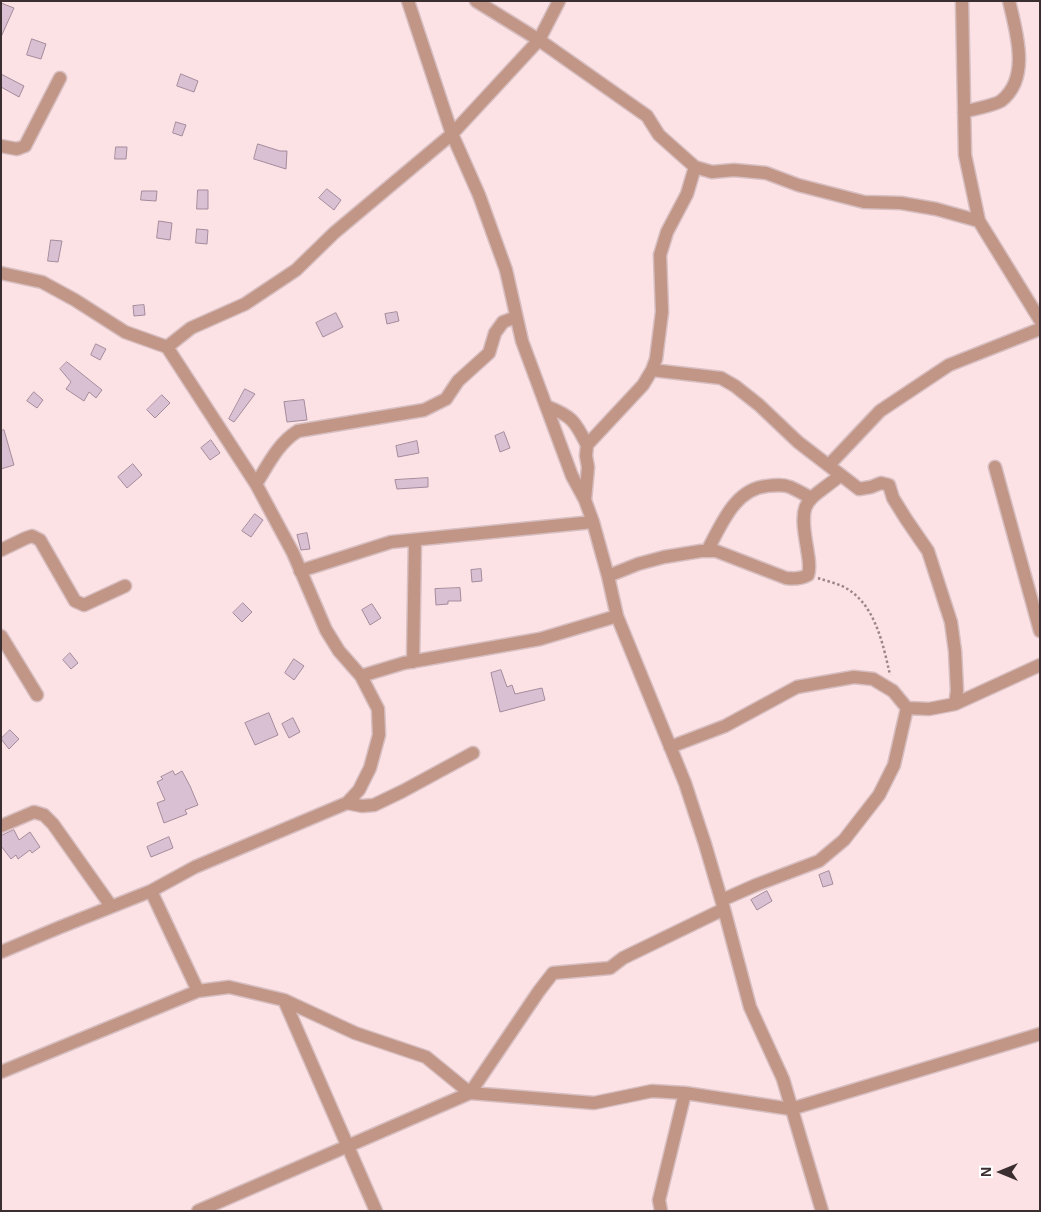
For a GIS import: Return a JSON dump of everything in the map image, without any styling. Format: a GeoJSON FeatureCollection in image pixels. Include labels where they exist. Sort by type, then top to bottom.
{"type":"FeatureCollection","features":[{"type":"Feature","properties":{"kind":"street"},"geometry":{"type":"LineString","coordinates":[[408,1],[452,134],[479,195],[506,270],[522,341],[572,476],[585,500],[593,522],[617,616],[685,783],[723,904],[750,1008],[783,1079],[822,1211]]}},
{"type":"Feature","properties":{"kind":"street"},"geometry":{"type":"LineString","coordinates":[[476,1],[539,40],[647,116],[659,135],[695,167],[712,172],[734,170],[766,173],[798,185],[864,202],[900,203],[936,208],[979,221]]}},
{"type":"Feature","properties":{"kind":"street"},"geometry":{"type":"LineString","coordinates":[[167,347],[191,328],[245,304],[296,270],[334,233],[452,134],[539,40],[559,1]]}},
{"type":"Feature","properties":{"kind":"street"},"geometry":{"type":"LineString","coordinates":[[962,1],[965,155],[979,221],[1040,320]]}},
{"type":"Feature","properties":{"kind":"street"},"geometry":{"type":"LineString","coordinates":[[964,112],[1000,101],[1011,90],[1019,72],[1018,52],[1009,1]]}},
{"type":"Feature","properties":{"kind":"street"},"geometry":{"type":"LineString","coordinates":[[1,146],[16,149],[25,146],[60,78]]}},
{"type":"Feature","properties":{"kind":"street"},"geometry":{"type":"LineString","coordinates":[[587,445],[643,385],[652,370],[656,359],[662,312],[660,255],[667,232],[687,194],[695,167]]}},
{"type":"Feature","properties":{"kind":"street"},"geometry":{"type":"LineString","coordinates":[[1,273],[42,282],[75,300],[125,332],[167,347],[256,484],[300,571],[326,630],[340,651],[361,676],[378,709],[378,735],[370,768],[359,790],[347,803],[195,867],[151,891],[1,952]]}},
{"type":"Feature","properties":{"kind":"street"},"geometry":{"type":"LineString","coordinates":[[256,484],[280,446],[288,437],[298,431],[424,410],[446,399],[458,381],[489,352],[495,333],[503,322],[516,317]]}},
{"type":"Feature","properties":{"kind":"street"},"geometry":{"type":"LineString","coordinates":[[829,465],[880,411],[949,365],[1040,329]]}},
{"type":"Feature","properties":{"kind":"street"},"geometry":{"type":"LineString","coordinates":[[652,370],[721,378],[735,386],[759,405],[798,442],[859,489],[881,483],[889,485],[893,498],[928,550],[951,622],[955,650],[957,691],[955,704]]}},
{"type":"Feature","properties":{"kind":"street"},"geometry":{"type":"LineString","coordinates":[[546,406],[564,413],[576,423],[587,445],[588,467],[585,500]]}},
{"type":"Feature","properties":{"kind":"street"},"geometry":{"type":"LineString","coordinates":[[995,467],[1040,631]]}},
{"type":"Feature","properties":{"kind":"street"},"geometry":{"type":"LineString","coordinates":[[608,576],[638,564],[664,557],[716,551],[786,578],[804,578],[810,568],[803,528],[803,515],[806,504],[841,475]]}},
{"type":"Feature","properties":{"kind":"street"},"geometry":{"type":"LineString","coordinates":[[707,551],[728,514],[743,494],[761,487],[779,485],[790,487],[811,498]]}},
{"type":"Feature","properties":{"kind":"street"},"geometry":{"type":"LineString","coordinates":[[300,571],[392,542],[593,522]]}},
{"type":"Feature","properties":{"kind":"street"},"geometry":{"type":"LineString","coordinates":[[1,550],[32,536],[40,540],[74,601],[79,604],[84,605],[125,586]]}},
{"type":"Feature","properties":{"kind":"street"},"geometry":{"type":"LineString","coordinates":[[413,662],[415,540]]}},
{"type":"Feature","properties":{"kind":"street"},"geometry":{"type":"LineString","coordinates":[[361,676],[413,662],[540,640],[617,616]]}},
{"type":"Feature","properties":{"kind":"street"},"geometry":{"type":"LineString","coordinates":[[1,636],[37,695]]}},
{"type":"Feature","properties":{"kind":"street"},"geometry":{"type":"LineString","coordinates":[[670,747],[725,726],[798,687],[854,677],[873,679],[893,691],[907,708],[929,709],[955,704],[1040,665]]}},
{"type":"Feature","properties":{"kind":"street"},"geometry":{"type":"LineString","coordinates":[[470,1093],[538,991],[553,973],[610,968],[623,958],[723,904],[819,861],[844,840],[880,795],[894,765],[907,708]]}},
{"type":"Feature","properties":{"kind":"street"},"geometry":{"type":"LineString","coordinates":[[347,803],[362,806],[374,805],[473,753]]}},
{"type":"Feature","properties":{"kind":"street"},"geometry":{"type":"LineString","coordinates":[[1,826],[34,812],[44,815],[53,824],[111,906]]}},
{"type":"Feature","properties":{"kind":"street"},"geometry":{"type":"LineString","coordinates":[[151,891],[198,991]]}},
{"type":"Feature","properties":{"kind":"street"},"geometry":{"type":"LineString","coordinates":[[1,1072],[198,991],[229,987],[284,1000],[355,1033],[426,1057],[470,1093]]}},
{"type":"Feature","properties":{"kind":"street"},"geometry":{"type":"LineString","coordinates":[[284,1000],[376,1211]]}},
{"type":"Feature","properties":{"kind":"street"},"geometry":{"type":"LineString","coordinates":[[198,1211],[470,1093],[594,1103],[652,1091],[685,1092],[791,1109],[1040,1034]]}},
{"type":"Feature","properties":{"kind":"street"},"geometry":{"type":"LineString","coordinates":[[661,1211],[659,1200],[685,1092]]}},
{"type":"Feature","properties":{"kind":"path"},"geometry":{"type":"LineString","coordinates":[[808,574],[844,587],[859,599],[877,628],[883,643],[893,691]]}},
{"type":"Feature","properties":{"kind":"building"},"geometry":{"type":"Polygon","coordinates":[[[1,3],[14,8],[1,37],[1,3]]]}},
{"type":"Feature","properties":{"kind":"building"},"geometry":{"type":"Polygon","coordinates":[[[32,39],[46,44],[41,59],[27,55],[32,39]]]}},
{"type":"Feature","properties":{"kind":"building"},"geometry":{"type":"Polygon","coordinates":[[[1,74],[24,86],[19,97],[1,87],[1,74]]]}},
{"type":"Feature","properties":{"kind":"building"},"geometry":{"type":"Polygon","coordinates":[[[181,74],[198,81],[194,92],[177,86],[181,74]]]}},
{"type":"Feature","properties":{"kind":"building"},"geometry":{"type":"Polygon","coordinates":[[[176,122],[186,125],[182,136],[173,133],[176,122]]]}},
{"type":"Feature","properties":{"kind":"building"},"geometry":{"type":"Polygon","coordinates":[[[258,144],[280,151],[287,151],[286,169],[254,159],[258,144]]]}},
{"type":"Feature","properties":{"kind":"building"},"geometry":{"type":"Polygon","coordinates":[[[116,147],[127,147],[126,159],[115,159],[116,147]]]}},
{"type":"Feature","properties":{"kind":"building"},"geometry":{"type":"Polygon","coordinates":[[[327,189],[341,200],[334,210],[319,198],[327,189]]]}},
{"type":"Feature","properties":{"kind":"building"},"geometry":{"type":"Polygon","coordinates":[[[198,190],[208,190],[208,209],[197,209],[198,190]]]}},
{"type":"Feature","properties":{"kind":"building"},"geometry":{"type":"Polygon","coordinates":[[[142,191],[157,191],[156,201],[141,200],[142,191]]]}},
{"type":"Feature","properties":{"kind":"building"},"geometry":{"type":"Polygon","coordinates":[[[159,221],[172,223],[170,240],[157,238],[159,221]]]}},
{"type":"Feature","properties":{"kind":"building"},"geometry":{"type":"Polygon","coordinates":[[[197,229],[208,230],[207,244],[196,243],[197,229]]]}},
{"type":"Feature","properties":{"kind":"building"},"geometry":{"type":"Polygon","coordinates":[[[51,240],[62,241],[58,262],[48,261],[51,240]]]}},
{"type":"Feature","properties":{"kind":"building"},"geometry":{"type":"Polygon","coordinates":[[[144,305],[145,315],[134,316],[133,306],[144,305]]]}},
{"type":"Feature","properties":{"kind":"building"},"geometry":{"type":"Polygon","coordinates":[[[397,312],[399,321],[387,324],[385,314],[397,312]]]}},
{"type":"Feature","properties":{"kind":"building"},"geometry":{"type":"Polygon","coordinates":[[[336,313],[343,327],[323,337],[316,323],[336,313]]]}},
{"type":"Feature","properties":{"kind":"building"},"geometry":{"type":"Polygon","coordinates":[[[96,344],[106,349],[100,360],[91,355],[96,344]]]}},
{"type":"Feature","properties":{"kind":"building"},"geometry":{"type":"Polygon","coordinates":[[[67,362],[102,390],[96,398],[89,392],[84,401],[66,389],[71,382],[60,369],[67,362]]]}},
{"type":"Feature","properties":{"kind":"building"},"geometry":{"type":"Polygon","coordinates":[[[245,389],[255,394],[234,422],[229,419],[245,389]]]}},
{"type":"Feature","properties":{"kind":"building"},"geometry":{"type":"Polygon","coordinates":[[[34,392],[43,400],[37,408],[27,401],[34,392]]]}},
{"type":"Feature","properties":{"kind":"building"},"geometry":{"type":"Polygon","coordinates":[[[162,395],[170,403],[155,418],[147,410],[162,395]]]}},
{"type":"Feature","properties":{"kind":"building"},"geometry":{"type":"Polygon","coordinates":[[[304,400],[307,420],[287,422],[284,402],[304,400]]]}},
{"type":"Feature","properties":{"kind":"building"},"geometry":{"type":"Polygon","coordinates":[[[4,430],[14,465],[1,469],[1,431],[4,430]]]}},
{"type":"Feature","properties":{"kind":"building"},"geometry":{"type":"Polygon","coordinates":[[[504,432],[510,448],[500,452],[495,436],[504,432]]]}},
{"type":"Feature","properties":{"kind":"building"},"geometry":{"type":"Polygon","coordinates":[[[211,440],[220,453],[210,460],[201,448],[211,440]]]}},
{"type":"Feature","properties":{"kind":"building"},"geometry":{"type":"Polygon","coordinates":[[[417,441],[419,453],[398,457],[396,446],[417,441]]]}},
{"type":"Feature","properties":{"kind":"building"},"geometry":{"type":"Polygon","coordinates":[[[133,464],[142,475],[127,488],[118,477],[133,464]]]}},
{"type":"Feature","properties":{"kind":"building"},"geometry":{"type":"Polygon","coordinates":[[[428,478],[428,487],[397,489],[395,480],[428,478]]]}},
{"type":"Feature","properties":{"kind":"building"},"geometry":{"type":"Polygon","coordinates":[[[255,514],[263,520],[251,537],[242,531],[255,514]]]}},
{"type":"Feature","properties":{"kind":"building"},"geometry":{"type":"Polygon","coordinates":[[[307,533],[310,549],[301,550],[297,535],[307,533]]]}},
{"type":"Feature","properties":{"kind":"building"},"geometry":{"type":"Polygon","coordinates":[[[481,569],[482,581],[472,582],[471,570],[481,569]]]}},
{"type":"Feature","properties":{"kind":"building"},"geometry":{"type":"Polygon","coordinates":[[[460,588],[461,601],[448,601],[448,604],[436,605],[435,589],[460,588]]]}},
{"type":"Feature","properties":{"kind":"building"},"geometry":{"type":"Polygon","coordinates":[[[243,603],[252,612],[242,622],[233,613],[243,603]]]}},
{"type":"Feature","properties":{"kind":"building"},"geometry":{"type":"Polygon","coordinates":[[[372,604],[381,618],[370,625],[362,610],[372,604]]]}},
{"type":"Feature","properties":{"kind":"building"},"geometry":{"type":"Polygon","coordinates":[[[70,653],[78,663],[71,669],[63,660],[70,653]]]}},
{"type":"Feature","properties":{"kind":"building"},"geometry":{"type":"Polygon","coordinates":[[[294,659],[304,666],[294,680],[285,673],[294,659]]]}},
{"type":"Feature","properties":{"kind":"building"},"geometry":{"type":"Polygon","coordinates":[[[501,670],[507,687],[512,685],[515,694],[542,688],[545,700],[500,712],[491,673],[501,670]]]}},
{"type":"Feature","properties":{"kind":"building"},"geometry":{"type":"Polygon","coordinates":[[[269,713],[278,735],[255,745],[245,723],[269,713]]]}},
{"type":"Feature","properties":{"kind":"building"},"geometry":{"type":"Polygon","coordinates":[[[293,718],[300,732],[289,738],[282,724],[293,718]]]}},
{"type":"Feature","properties":{"kind":"building"},"geometry":{"type":"Polygon","coordinates":[[[10,730],[19,739],[9,749],[1,739],[10,730]]]}},
{"type":"Feature","properties":{"kind":"building"},"geometry":{"type":"Polygon","coordinates":[[[173,771],[175,775],[182,771],[198,805],[185,810],[187,814],[164,823],[157,803],[165,800],[157,782],[163,779],[161,777],[173,771]]]}},
{"type":"Feature","properties":{"kind":"building"},"geometry":{"type":"Polygon","coordinates":[[[14,830],[19,840],[30,832],[40,847],[32,853],[30,850],[18,859],[16,855],[11,859],[1,846],[1,836],[14,830]]]}},
{"type":"Feature","properties":{"kind":"building"},"geometry":{"type":"Polygon","coordinates":[[[169,837],[173,848],[151,857],[147,847],[169,837]]]}},
{"type":"Feature","properties":{"kind":"building"},"geometry":{"type":"Polygon","coordinates":[[[829,871],[833,884],[823,887],[819,875],[829,871]]]}},
{"type":"Feature","properties":{"kind":"building"},"geometry":{"type":"Polygon","coordinates":[[[767,891],[772,901],[757,910],[751,900],[767,891]]]}}]}
